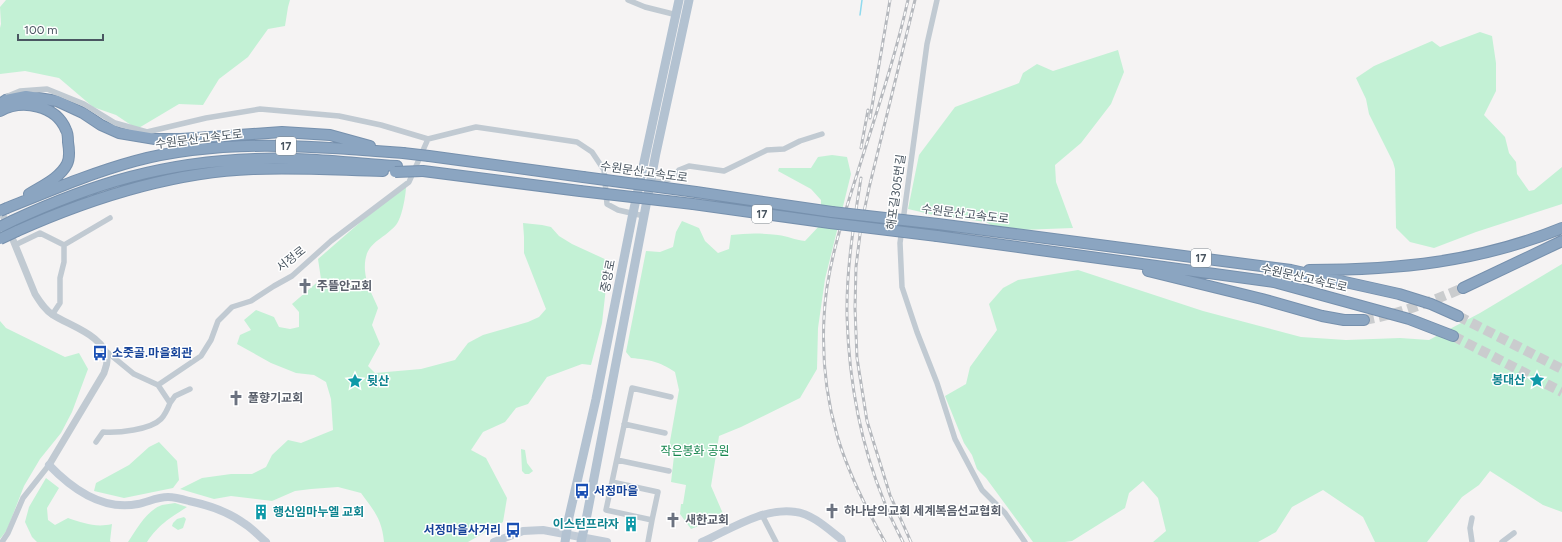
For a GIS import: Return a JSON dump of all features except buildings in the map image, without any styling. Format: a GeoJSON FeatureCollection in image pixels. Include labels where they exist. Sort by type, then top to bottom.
{"type":"FeatureCollection","features":[{"type":"Feature","properties":{"kind":"highway"},"geometry":{"type":"LineString","coordinates":[[0,104],[6,100],[26,96],[57,101],[83,113],[101,125],[119,133],[155,139],[181,139],[282,132],[330,135],[390,152]]}},
{"type":"Feature","properties":{"kind":"highway"},"geometry":{"type":"LineString","coordinates":[[0,112],[8,107],[29,105],[46,109],[58,118],[66,130],[69,147],[68,163],[57,176],[2,209]]}},
{"type":"Feature","properties":{"kind":"highway","name":"수원문산고속도로"},"geometry":{"type":"LineString","coordinates":[[2,209],[99,172],[136,161],[211,148],[298,146],[390,152],[696,192],[832,212],[938,224],[1291,270],[1398,294],[1431,304],[1458,316]]}},
{"type":"Feature","properties":{"kind":"highway","name":"수원문산고속도로"},"geometry":{"type":"LineString","coordinates":[[0,226],[49,204],[103,184],[171,167],[211,161],[256,158],[330,160],[693,204],[1274,282],[1409,319],[1453,336]]}},
{"type":"Feature","properties":{"kind":"highway"},"geometry":{"type":"LineString","coordinates":[[0,239],[56,214],[101,197],[197,175],[252,169],[396,169]]}},
{"type":"Feature","properties":{"kind":"highway","name":"수원문산고속도로"},"geometry":{"type":"LineString","coordinates":[[1291,270],[1361,270],[1444,261],[1497,250],[1562,228]]}},
{"type":"Feature","properties":{"kind":"highway"},"geometry":{"type":"LineString","coordinates":[[1463,288],[1562,241]]}},
{"type":"Feature","properties":{"kind":"highway","name":"수원문산고속도로"},"geometry":{"type":"LineString","coordinates":[[1098,259],[1255,297],[1322,316],[1344,320],[1364,320]]}},
{"type":"Feature","properties":{"kind":"main road","name":"중앙로"},"geometry":{"type":"LineString","coordinates":[[566,538],[596,399],[632,213],[678,0]]}},
{"type":"Feature","properties":{"kind":"main road","name":"중앙로"},"geometry":{"type":"LineString","coordinates":[[581,540],[588,513],[650,181],[689,0]]}},
{"type":"Feature","properties":{"kind":"main road"},"geometry":{"type":"LineString","coordinates":[[49,466],[64,480],[83,494],[104,502],[130,505],[169,497],[208,505],[245,524],[266,542]]}},
{"type":"Feature","properties":{"kind":"main road"},"geometry":{"type":"LineString","coordinates":[[702,542],[747,520],[776,512],[797,512],[812,518],[842,542]]}},
{"type":"Feature","properties":{"kind":"main road"},"geometry":{"type":"LineString","coordinates":[[494,542],[523,531],[543,530],[566,538],[607,542]]}},
{"type":"Feature","properties":{"kind":"street"},"geometry":{"type":"LineString","coordinates":[[628,0],[645,7],[676,14],[685,18]]}},
{"type":"Feature","properties":{"kind":"street","name":"해포길305번길"},"geometry":{"type":"LineString","coordinates":[[937,0],[926,44],[900,243],[902,287],[917,332],[937,382],[955,439],[982,490],[1005,513],[1025,542]]}},
{"type":"Feature","properties":{"kind":"street"},"geometry":{"type":"LineString","coordinates":[[0,98],[20,91],[47,89],[84,104],[115,123],[147,132],[206,118],[260,109],[339,116],[380,125],[428,139],[476,127],[577,142],[592,152],[604,170],[606,204],[618,210],[644,216]]}},
{"type":"Feature","properties":{"kind":"street"},"geometry":{"type":"LineString","coordinates":[[650,181],[663,182],[673,178],[679,170],[689,166],[724,171],[767,150],[784,149],[800,141],[822,134]]}},
{"type":"Feature","properties":{"kind":"street","name":"서정로"},"geometry":{"type":"LineString","coordinates":[[158,385],[201,356],[211,340],[218,321],[232,307],[251,301],[292,276],[330,242],[409,182],[428,139]]}},
{"type":"Feature","properties":{"kind":"street"},"geometry":{"type":"LineString","coordinates":[[2,209],[35,294],[42,306],[52,315],[78,328],[99,342],[106,351],[134,374],[158,385],[170,403]]}},
{"type":"Feature","properties":{"kind":"street"},"geometry":{"type":"LineString","coordinates":[[64,245],[110,218]]}},
{"type":"Feature","properties":{"kind":"street"},"geometry":{"type":"LineString","coordinates":[[15,245],[40,233],[64,245]]}},
{"type":"Feature","properties":{"kind":"street"},"geometry":{"type":"LineString","coordinates":[[52,315],[60,303],[60,278],[64,262],[64,245]]}},
{"type":"Feature","properties":{"kind":"street"},"geometry":{"type":"LineString","coordinates":[[2,542],[8,533],[23,498],[49,466],[104,373],[108,362],[106,351]]}},
{"type":"Feature","properties":{"kind":"street"},"geometry":{"type":"LineString","coordinates":[[652,520],[606,510],[632,388],[672,397]]}},
{"type":"Feature","properties":{"kind":"street"},"geometry":{"type":"LineString","coordinates":[[96,442],[103,432],[113,433],[145,427],[160,420],[175,396],[190,389]]}},
{"type":"Feature","properties":{"kind":"street"},"geometry":{"type":"LineString","coordinates":[[624,424],[665,433]]}},
{"type":"Feature","properties":{"kind":"street"},"geometry":{"type":"LineString","coordinates":[[617,460],[669,471]]}},
{"type":"Feature","properties":{"kind":"street"},"geometry":{"type":"LineString","coordinates":[[612,482],[658,492],[648,542]]}},
{"type":"Feature","properties":{"kind":"street"},"geometry":{"type":"LineString","coordinates":[[762,515],[776,542]]}},
{"type":"Feature","properties":{"kind":"street"},"geometry":{"type":"LineString","coordinates":[[1472,518],[1470,528],[1472,542]]}},
{"type":"Feature","properties":{"kind":"street"},"geometry":{"type":"LineString","coordinates":[[1502,542],[1514,533]]}},
{"type":"Feature","properties":{"kind":"green space"},"geometry":{"type":"Polygon","coordinates":[[[6,0],[290,0],[285,26],[268,29],[248,57],[219,79],[203,105],[179,104],[137,129],[116,115],[93,107],[59,78],[25,71],[0,74],[0,7],[6,0]]]}},
{"type":"Feature","properties":{"kind":"green space"},"geometry":{"type":"Polygon","coordinates":[[[1480,32],[1492,36],[1496,63],[1496,91],[1484,115],[1505,137],[1509,153],[1516,162],[1517,174],[1529,191],[1534,190],[1562,167],[1562,204],[1476,232],[1434,248],[1410,242],[1396,228],[1395,169],[1369,114],[1366,99],[1356,78],[1374,66],[1432,41],[1440,47],[1480,32]]]}},
{"type":"Feature","properties":{"kind":"green space"},"geometry":{"type":"Polygon","coordinates":[[[1118,50],[1124,72],[1111,104],[1081,143],[1055,165],[1056,182],[1073,228],[1020,230],[996,228],[986,222],[934,215],[908,209],[919,155],[955,107],[1019,83],[1023,73],[1037,64],[1053,71],[1118,50]]]}},
{"type":"Feature","properties":{"kind":"green space","name":"작은봉화 공원"},"geometry":{"type":"Polygon","coordinates":[[[832,155],[847,157],[851,174],[825,279],[818,328],[817,369],[800,398],[719,436],[711,486],[724,516],[691,529],[680,514],[686,485],[671,482],[674,456],[669,447],[679,390],[675,372],[664,365],[644,359],[631,358],[626,352],[646,251],[660,252],[673,247],[676,232],[682,221],[699,228],[705,241],[718,253],[729,249],[731,235],[767,234],[805,241],[821,224],[821,200],[811,189],[778,171],[779,168],[811,168],[818,157],[832,155]]]}},
{"type":"Feature","properties":{"kind":"green space"},"geometry":{"type":"Polygon","coordinates":[[[406,186],[403,206],[398,222],[370,248],[365,261],[367,281],[378,308],[372,325],[380,344],[368,366],[375,373],[421,369],[455,360],[468,343],[483,335],[528,322],[539,317],[546,309],[524,253],[523,223],[551,227],[559,236],[572,244],[609,261],[602,323],[591,365],[582,364],[547,377],[528,404],[516,408],[505,422],[483,432],[471,450],[486,458],[507,498],[503,522],[468,542],[384,542],[379,521],[361,493],[338,487],[295,491],[272,501],[231,496],[214,499],[180,489],[202,478],[231,474],[252,474],[266,467],[272,455],[288,440],[301,443],[333,430],[331,399],[326,382],[314,375],[296,373],[271,363],[237,344],[240,335],[251,330],[244,320],[256,310],[274,317],[279,327],[290,329],[299,327],[299,312],[292,304],[321,279],[318,259],[364,219],[406,186]]]}},
{"type":"Feature","properties":{"kind":"green space"},"geometry":{"type":"Polygon","coordinates":[[[1562,264],[1562,512],[1543,505],[1490,471],[1479,485],[1462,497],[1427,542],[1375,542],[1363,517],[1323,490],[1292,507],[1276,532],[1258,542],[1153,542],[1166,531],[1158,498],[1143,481],[1129,493],[1125,508],[1072,541],[1033,542],[986,478],[977,469],[972,455],[964,443],[945,396],[966,384],[970,367],[997,330],[989,304],[1003,288],[1018,280],[1078,270],[1203,311],[1301,337],[1346,340],[1400,338],[1429,340],[1480,313],[1562,264]]]}},
{"type":"Feature","properties":{"kind":"green space"},"geometry":{"type":"Polygon","coordinates":[[[0,321],[6,328],[65,357],[79,353],[88,369],[72,412],[61,433],[40,459],[24,486],[7,530],[0,539],[0,321]]]}},
{"type":"Feature","properties":{"kind":"green space"},"geometry":{"type":"Polygon","coordinates":[[[159,442],[177,461],[179,480],[173,488],[124,498],[94,491],[96,483],[129,465],[149,447],[159,442]]]}},
{"type":"Feature","properties":{"kind":"green space"},"geometry":{"type":"Polygon","coordinates":[[[521,449],[525,450],[527,463],[533,471],[529,474],[525,474],[522,471],[521,449]]]}},
{"type":"Feature","properties":{"kind":"green space"},"geometry":{"type":"Polygon","coordinates":[[[46,478],[59,488],[47,508],[48,520],[55,525],[68,518],[95,525],[112,524],[111,542],[37,542],[32,537],[25,522],[29,507],[46,478]]]}},
{"type":"Feature","properties":{"kind":"green space"},"geometry":{"type":"Polygon","coordinates":[[[175,503],[187,507],[160,526],[147,542],[128,542],[142,521],[151,511],[162,505],[175,503]]]}},
{"type":"Feature","properties":{"kind":"green space"},"geometry":{"type":"Polygon","coordinates":[[[184,517],[186,519],[183,528],[178,530],[172,526],[177,519],[184,517]]]}},
{"type":"Feature","properties":{"kind":"waterway"},"geometry":{"type":"LineString","coordinates":[[860,15],[862,0]]}},
{"type":"Feature","properties":{"kind":"tunnel"},"geometry":{"type":"LineString","coordinates":[[1364,320],[1414,307],[1463,288]]}},
{"type":"Feature","properties":{"kind":"tunnel"},"geometry":{"type":"LineString","coordinates":[[1458,316],[1562,369]]}},
{"type":"Feature","properties":{"kind":"tunnel"},"geometry":{"type":"LineString","coordinates":[[1453,336],[1562,392]]}},
{"type":"Feature","properties":{"kind":"railway"},"geometry":{"type":"LineString","coordinates":[[870,118],[890,0]]}},
{"type":"Feature","properties":{"kind":"railway"},"geometry":{"type":"LineString","coordinates":[[885,542],[846,463],[833,421],[826,377],[824,318],[825,299],[836,244],[891,65],[908,0]]}},
{"type":"Feature","properties":{"kind":"railway"},"geometry":{"type":"LineString","coordinates":[[911,542],[890,495],[867,421],[857,358],[855,308],[856,267],[861,226],[915,0]]}},
{"type":"Feature","properties":{"kind":"railway"},"geometry":{"type":"LineString","coordinates":[[861,148],[868,110]]}},
{"type":"Feature","properties":{"kind":"railway"},"geometry":{"type":"LineString","coordinates":[[861,178],[851,247],[848,282],[847,317],[850,364],[857,410],[868,456],[886,506],[903,542]]}},
{"type":"Feature","properties":{"kind":"place","name":"주뜰안교회"},"geometry":{"type":"Point","coordinates":[305,286]}},
{"type":"Feature","properties":{"kind":"place","name":"소줏골.마을회관"},"geometry":{"type":"Point","coordinates":[100,353]}},
{"type":"Feature","properties":{"kind":"place","name":"봉대산"},"geometry":{"type":"Point","coordinates":[1537,380]}},
{"type":"Feature","properties":{"kind":"place","name":"뒷산"},"geometry":{"type":"Point","coordinates":[355,381]}},
{"type":"Feature","properties":{"kind":"place","name":"풀향기교회"},"geometry":{"type":"Point","coordinates":[236,398]}},
{"type":"Feature","properties":{"kind":"place","name":"서정마을"},"geometry":{"type":"Point","coordinates":[582,491]}},
{"type":"Feature","properties":{"kind":"place","name":"하나남의교회 세계복음선교협회"},"geometry":{"type":"Point","coordinates":[832,511]}},
{"type":"Feature","properties":{"kind":"place","name":"행신임마누엘 교회"},"geometry":{"type":"Point","coordinates":[261,512]}},
{"type":"Feature","properties":{"kind":"place","name":"새한교회"},"geometry":{"type":"Point","coordinates":[673,520]}},
{"type":"Feature","properties":{"kind":"place","name":"이스턴프라자"},"geometry":{"type":"Point","coordinates":[631,524]}},
{"type":"Feature","properties":{"kind":"place","name":"서정마을사거리"},"geometry":{"type":"Point","coordinates":[513,530]}}]}
